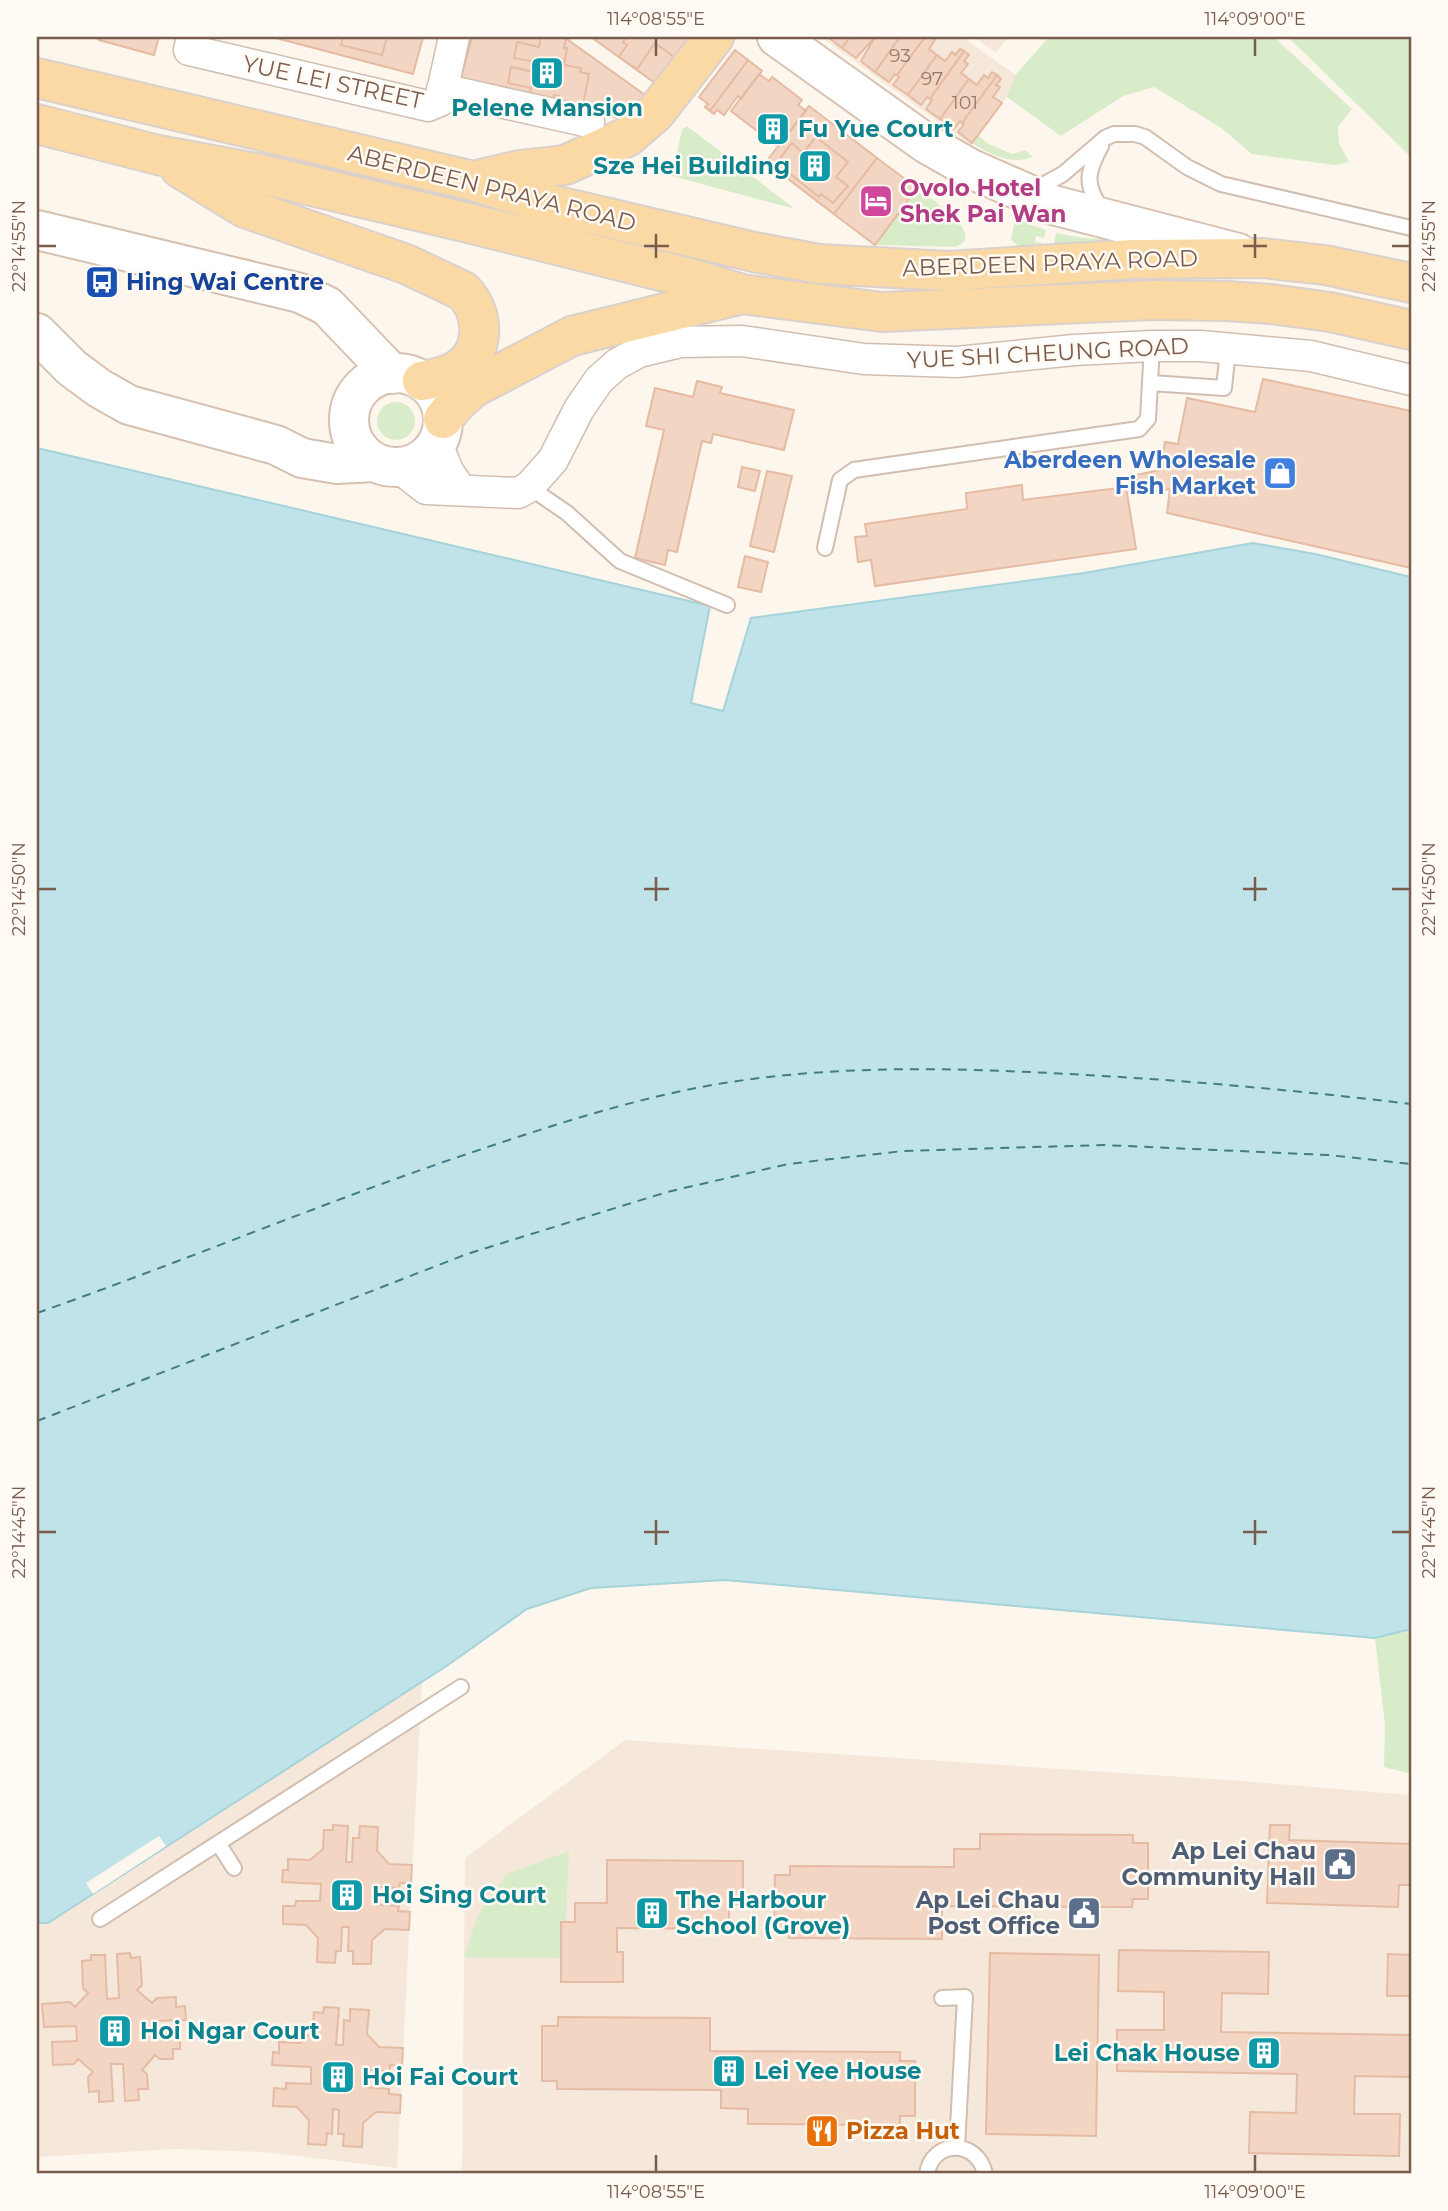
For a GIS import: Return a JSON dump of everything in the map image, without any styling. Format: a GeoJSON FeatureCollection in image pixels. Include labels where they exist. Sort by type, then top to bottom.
{"type":"FeatureCollection","features":[{"type":"Feature","properties":{"kind":"main road"},"geometry":{"type":"LineString","coordinates":[[473,181],[520,170],[565,165],[627,137],[656,112],[714,37]]}},
{"type":"Feature","properties":{"kind":"main road"},"geometry":{"type":"LineString","coordinates":[[777,37],[927,144],[971,169],[1053,205],[1263,258]]}},
{"type":"Feature","properties":{"kind":"main road","name":"ABERDEEN PRAYA ROAD"},"geometry":{"type":"LineString","coordinates":[[37,78],[473,181],[536,201],[754,252],[819,264],[949,271],[1134,259],[1263,258],[1325,265],[1411,283]]}},
{"type":"Feature","properties":{"kind":"main road","name":"ABERDEEN PRAYA ROAD"},"geometry":{"type":"LineString","coordinates":[[37,124],[158,155],[256,173],[456,220],[693,279],[742,294],[882,312],[1152,300],[1227,301],[1329,312],[1411,330]]}},
{"type":"Feature","properties":{"kind":"main road"},"geometry":{"type":"LineString","coordinates":[[158,155],[245,208],[406,264],[463,291],[477,312],[480,329],[476,348],[469,360],[454,372],[382,388],[311,436],[276,445]]}},
{"type":"Feature","properties":{"kind":"main road"},"geometry":{"type":"LineString","coordinates":[[37,230],[300,293],[327,306],[355,338],[361,359],[382,388],[434,392],[441,405],[440,432]]}},
{"type":"Feature","properties":{"kind":"main road"},"geometry":{"type":"LineString","coordinates":[[37,333],[72,368],[129,405],[276,445],[302,458],[337,464],[415,463],[427,456],[457,402],[473,388],[572,336],[742,294]]}},
{"type":"Feature","properties":{"kind":"main road"},"geometry":{"type":"LineString","coordinates":[[382,388],[349,422],[354,441],[363,454],[386,464]]}},
{"type":"Feature","properties":{"kind":"street"},"geometry":{"type":"LineString","coordinates":[[442,89],[454,37]]}},
{"type":"Feature","properties":{"kind":"street","name":"YUE LEI STREET"},"geometry":{"type":"LineString","coordinates":[[190,44],[428,106],[440,101],[442,89],[589,122]]}},
{"type":"Feature","properties":{"kind":"street","name":"YUE SHI CHEUNG ROAD"},"geometry":{"type":"LineString","coordinates":[[529,487],[553,460],[579,409],[598,380],[617,364],[639,352],[681,342],[743,341],[864,359],[957,362],[1074,350],[1202,346],[1311,356],[1411,380]]}},
{"type":"Feature","properties":{"kind":"street"},"geometry":{"type":"LineString","coordinates":[[440,432],[448,471],[461,490]]}},
{"type":"Feature","properties":{"kind":"street"},"geometry":{"type":"LineString","coordinates":[[386,464],[426,489],[518,494],[529,487]]}},
{"type":"Feature","properties":{"kind":"lane"},"geometry":{"type":"LineString","coordinates":[[1022,192],[1040,188],[1063,174],[1110,136],[1135,134],[1145,137],[1187,167],[1236,189],[1411,228]]}},
{"type":"Feature","properties":{"kind":"lane"},"geometry":{"type":"LineString","coordinates":[[1108,218],[1092,190],[1088,169],[1110,136]]}},
{"type":"Feature","properties":{"kind":"lane"},"geometry":{"type":"LineString","coordinates":[[825,548],[840,480],[854,470],[1139,429],[1149,419],[1152,346]]}},
{"type":"Feature","properties":{"kind":"lane"},"geometry":{"type":"LineString","coordinates":[[1151,383],[1224,388],[1228,349]]}},
{"type":"Feature","properties":{"kind":"lane"},"geometry":{"type":"LineString","coordinates":[[529,487],[567,513],[620,561],[727,605]]}},
{"type":"Feature","properties":{"kind":"lane"},"geometry":{"type":"LineString","coordinates":[[100,1919],[461,1687]]}},
{"type":"Feature","properties":{"kind":"lane"},"geometry":{"type":"LineString","coordinates":[[218,1843],[234,1868]]}},
{"type":"Feature","properties":{"kind":"lane"},"geometry":{"type":"LineString","coordinates":[[942,1998],[965,1997],[957,2147]]}},
{"type":"Feature","properties":{"kind":"lane"},"geometry":{"type":"LineString","coordinates":[[927,2174],[933,2159],[939,2153],[957,2147],[974,2153],[984,2166],[985,2174]]}},
{"type":"Feature","properties":{"kind":"shaded area"},"geometry":{"type":"Polygon","coordinates":[[[821,37],[962,37],[1020,78],[972,146],[821,37]]]}},
{"type":"Feature","properties":{"kind":"shaded area"},"geometry":{"type":"Polygon","coordinates":[[[974,37],[1008,37],[996,53],[974,37]]]}},
{"type":"Feature","properties":{"kind":"shaded area"},"geometry":{"type":"Polygon","coordinates":[[[422,1682],[397,2168],[264,2152],[176,2149],[37,2157],[37,1923],[48,1923],[422,1682]]]}},
{"type":"Feature","properties":{"kind":"shaded area"},"geometry":{"type":"Polygon","coordinates":[[[625,1740],[1243,1781],[1411,1795],[1411,2174],[462,2174],[465,1858],[625,1740]]]}},
{"type":"Feature","properties":{"kind":"green space"},"geometry":{"type":"Polygon","coordinates":[[[1049,37],[1274,37],[1352,109],[1338,127],[1339,143],[1349,162],[1335,165],[1252,154],[1220,127],[1154,87],[1123,96],[1061,136],[1007,97],[1016,74],[1049,37]]]}},
{"type":"Feature","properties":{"kind":"green space"},"geometry":{"type":"Polygon","coordinates":[[[1288,37],[1411,37],[1411,157],[1288,37]]]}},
{"type":"Feature","properties":{"kind":"green space"},"geometry":{"type":"Polygon","coordinates":[[[687,126],[795,209],[672,176],[682,130],[687,126]]]}},
{"type":"Feature","properties":{"kind":"green space"},"geometry":{"type":"Polygon","coordinates":[[[977,135],[989,144],[1012,154],[1025,150],[1033,157],[1016,160],[994,155],[972,143],[977,135]]]}},
{"type":"Feature","properties":{"kind":"green space"},"geometry":{"type":"Polygon","coordinates":[[[917,188],[953,216],[965,234],[964,242],[955,247],[875,245],[917,188]]]}},
{"type":"Feature","properties":{"kind":"green space"},"geometry":{"type":"Polygon","coordinates":[[[1015,219],[1046,230],[1044,238],[1036,236],[1035,242],[1043,243],[1042,250],[1022,249],[1011,240],[1015,219]]]}},
{"type":"Feature","properties":{"kind":"green space"},"geometry":{"type":"Polygon","coordinates":[[[1056,233],[1119,240],[1119,250],[1053,250],[1056,233]]]}},
{"type":"Feature","properties":{"kind":"green space"},"geometry":{"type":"Polygon","coordinates":[[[396,402],[409,408],[415,421],[409,434],[396,440],[383,434],[377,421],[383,408],[396,402]]]}},
{"type":"Feature","properties":{"kind":"green space"},"geometry":{"type":"Polygon","coordinates":[[[1411,1629],[1411,1774],[1384,1767],[1385,1725],[1375,1638],[1411,1629]]]}},
{"type":"Feature","properties":{"kind":"green space"},"geometry":{"type":"Polygon","coordinates":[[[569,1851],[564,1958],[464,1957],[478,1915],[507,1874],[569,1851]]]}},
{"type":"Feature","properties":{"kind":"water"},"geometry":{"type":"Polygon","coordinates":[[[37,448],[710,606],[691,703],[723,711],[751,618],[1084,573],[1253,543],[1315,554],[1411,577],[1411,1629],[1375,1638],[725,1580],[591,1588],[527,1609],[448,1665],[48,1923],[37,1923],[37,448]]]}},
{"type":"Feature","properties":{"kind":"pier"},"geometry":{"type":"Polygon","coordinates":[[[159,1836],[166,1846],[93,1894],[86,1883],[159,1836]]]}},
{"type":"Feature","properties":{"kind":"building"},"geometry":{"type":"Polygon","coordinates":[[[96,37],[159,37],[154,55],[96,37]]]}},
{"type":"Feature","properties":{"kind":"building"},"geometry":{"type":"Polygon","coordinates":[[[272,37],[423,37],[413,74],[272,37]]]}},
{"type":"Feature","properties":{"kind":"building"},"geometry":{"type":"Polygon","coordinates":[[[343,37],[387,37],[382,55],[341,45],[343,37]]]}},
{"type":"Feature","properties":{"kind":"building"},"geometry":{"type":"Polygon","coordinates":[[[472,37],[564,37],[645,95],[627,120],[460,82],[472,37]]]}},
{"type":"Feature","properties":{"kind":"building","name":"Pelene Mansion"},"geometry":{"type":"Polygon","coordinates":[[[541,37],[566,38],[564,65],[581,68],[580,72],[589,74],[582,110],[558,105],[560,96],[554,95],[552,108],[528,103],[531,88],[508,83],[511,67],[534,72],[536,62],[514,58],[517,42],[539,47],[541,37]]]}},
{"type":"Feature","properties":{"kind":"building"},"geometry":{"type":"Polygon","coordinates":[[[591,37],[690,37],[655,83],[591,37]]]}},
{"type":"Feature","properties":{"kind":"building"},"geometry":{"type":"Polygon","coordinates":[[[627,37],[689,37],[674,57],[655,43],[637,69],[619,57],[627,45],[623,42],[627,37]]]}},
{"type":"Feature","properties":{"kind":"building"},"geometry":{"type":"Polygon","coordinates":[[[828,37],[850,37],[842,48],[828,37]]]}},
{"type":"Feature","properties":{"kind":"building"},"geometry":{"type":"Polygon","coordinates":[[[850,37],[875,37],[856,58],[842,48],[850,37]]]}},
{"type":"Feature","properties":{"kind":"building"},"geometry":{"type":"Polygon","coordinates":[[[875,37],[900,37],[875,72],[861,61],[875,37]]]}},
{"type":"Feature","properties":{"kind":"building"},"geometry":{"type":"Polygon","coordinates":[[[900,37],[925,37],[889,82],[875,72],[900,37]]]}},
{"type":"Feature","properties":{"kind":"building"},"geometry":{"type":"Polygon","coordinates":[[[925,37],[935,40],[929,49],[937,55],[908,95],[893,85],[899,77],[897,75],[925,37]]]}},
{"type":"Feature","properties":{"kind":"building"},"geometry":{"type":"Polygon","coordinates":[[[960,49],[964,51],[930,99],[927,97],[921,105],[908,95],[937,55],[945,61],[952,52],[955,55],[960,49]]]}},
{"type":"Feature","properties":{"kind":"building"},"geometry":{"type":"Polygon","coordinates":[[[735,50],[748,60],[710,111],[705,107],[708,104],[699,97],[735,50]]]}},
{"type":"Feature","properties":{"kind":"building"},"geometry":{"type":"Polygon","coordinates":[[[964,51],[969,55],[964,61],[968,64],[961,73],[969,79],[940,119],[926,109],[932,100],[930,99],[964,51]]]}},
{"type":"Feature","properties":{"kind":"building"},"geometry":{"type":"Polygon","coordinates":[[[748,60],[762,71],[741,99],[738,96],[724,115],[717,110],[714,114],[710,111],[748,60]]]}},
{"type":"Feature","properties":{"kind":"building"},"geometry":{"type":"Polygon","coordinates":[[[992,72],[997,75],[962,123],[960,121],[954,129],[940,119],[969,79],[977,85],[984,75],[988,78],[992,72]]]}},
{"type":"Feature","properties":{"kind":"building","name":"Fu Yue Court"},"geometry":{"type":"Polygon","coordinates":[[[759,74],[769,81],[772,77],[802,100],[798,105],[806,111],[778,147],[731,111],[759,74]]]}},
{"type":"Feature","properties":{"kind":"building"},"geometry":{"type":"Polygon","coordinates":[[[997,75],[1001,79],[996,85],[1000,87],[993,97],[1002,103],[972,143],[958,132],[997,75]]]}},
{"type":"Feature","properties":{"kind":"building"},"geometry":{"type":"Polygon","coordinates":[[[809,106],[877,158],[834,214],[766,162],[809,106]]]}},
{"type":"Feature","properties":{"kind":"building","name":"Sze Hei Building"},"geometry":{"type":"Polygon","coordinates":[[[816,137],[848,162],[836,177],[848,186],[833,203],[821,194],[819,197],[778,161],[792,143],[803,153],[816,137]]]}},
{"type":"Feature","properties":{"kind":"building","name":"Ovolo Hotel Shek Pai Wan"},"geometry":{"type":"Polygon","coordinates":[[[877,158],[917,188],[875,245],[834,214],[877,158]]]}},
{"type":"Feature","properties":{"kind":"building","name":"Aberdeen Wholesale Fish Market"},"geometry":{"type":"Polygon","coordinates":[[[1263,379],[1411,411],[1411,568],[1167,513],[1170,489],[1140,494],[1136,475],[1160,470],[1165,442],[1178,444],[1187,398],[1255,412],[1263,379]]]}},
{"type":"Feature","properties":{"kind":"building"},"geometry":{"type":"Polygon","coordinates":[[[697,381],[722,387],[720,393],[794,410],[784,450],[713,434],[711,443],[702,441],[677,552],[668,550],[665,565],[635,558],[664,430],[646,426],[655,388],[693,397],[697,381]]]}},
{"type":"Feature","properties":{"kind":"building"},"geometry":{"type":"Polygon","coordinates":[[[742,467],[760,471],[755,491],[738,487],[742,467]]]}},
{"type":"Feature","properties":{"kind":"building"},"geometry":{"type":"Polygon","coordinates":[[[767,471],[792,476],[774,552],[750,546],[767,471]]]}},
{"type":"Feature","properties":{"kind":"building"},"geometry":{"type":"Polygon","coordinates":[[[1022,485],[1023,500],[1126,487],[1136,549],[875,586],[871,560],[858,562],[855,537],[867,536],[865,524],[967,509],[966,493],[1022,485]]]}},
{"type":"Feature","properties":{"kind":"building"},"geometry":{"type":"Polygon","coordinates":[[[745,556],[768,562],[761,592],[738,587],[745,556]]]}},
{"type":"Feature","properties":{"kind":"building","name":"Hoi Sing Court"},"geometry":{"type":"Polygon","coordinates":[[[333,1825],[348,1826],[346,1862],[352,1862],[353,1838],[359,1838],[360,1826],[378,1827],[377,1851],[389,1864],[412,1865],[411,1883],[400,1883],[399,1888],[375,1887],[374,1904],[399,1906],[398,1911],[410,1912],[409,1930],[385,1929],[372,1940],[371,1964],[353,1964],[353,1951],[348,1951],[349,1927],[342,1927],[341,1951],[336,1951],[335,1963],[317,1962],[318,1938],[306,1925],[283,1924],[283,1906],[295,1906],[296,1901],[320,1901],[321,1884],[282,1882],[283,1870],[288,1870],[288,1859],[310,1860],[323,1849],[324,1830],[333,1830],[333,1825]]]}},
{"type":"Feature","properties":{"kind":"building","name":"Ap Lei Chau Community Hall"},"geometry":{"type":"Polygon","coordinates":[[[1270,1825],[1290,1825],[1289,1840],[1411,1844],[1411,1885],[1399,1885],[1398,1907],[1267,1903],[1270,1825]]]}},
{"type":"Feature","properties":{"kind":"building"},"geometry":{"type":"Polygon","coordinates":[[[980,1834],[1133,1835],[1133,1843],[1148,1843],[1148,1899],[1133,1899],[1132,1907],[942,1906],[942,1939],[789,1938],[789,1930],[774,1930],[775,1875],[790,1875],[790,1866],[954,1867],[954,1849],[980,1849],[980,1834]]]}},
{"type":"Feature","properties":{"kind":"building","name":"The Harbour School (Grove)"},"geometry":{"type":"Polygon","coordinates":[[[607,1860],[743,1861],[743,1904],[729,1904],[729,1929],[617,1928],[617,1952],[623,1952],[623,1982],[561,1982],[561,1922],[575,1922],[575,1903],[607,1903],[607,1860]]]}},
{"type":"Feature","properties":{"kind":"building","name":"Lei Chak House"},"geometry":{"type":"Polygon","coordinates":[[[1119,1950],[1269,1952],[1268,1994],[1222,1993],[1221,2032],[1411,2035],[1411,2077],[1355,2076],[1354,2114],[1400,2114],[1399,2156],[1249,2153],[1250,2112],[1296,2113],[1297,2074],[1117,2071],[1117,2030],[1164,2030],[1164,1992],[1118,1991],[1119,1950]]]}},
{"type":"Feature","properties":{"kind":"building","name":"Hoi Ngar Court"},"geometry":{"type":"Polygon","coordinates":[[[130,1953],[131,1958],[140,1957],[142,1985],[137,1990],[152,2003],[157,1998],[176,1997],[176,2007],[185,2006],[186,2020],[153,2021],[154,2037],[180,2035],[180,2049],[173,2049],[173,2059],[160,2059],[155,2055],[142,2070],[147,2074],[148,2089],[138,2089],[139,2100],[125,2101],[123,2064],[111,2064],[113,2101],[99,2102],[99,2091],[89,2092],[88,2077],[93,2072],[78,2059],[74,2064],[53,2065],[52,2042],[77,2041],[76,2026],[44,2027],[42,2004],[70,2002],[75,2007],[88,1993],[83,1988],[82,1961],[91,1960],[91,1955],[105,1955],[107,1999],[119,1998],[117,1954],[130,1953]]]}},
{"type":"Feature","properties":{"kind":"building"},"geometry":{"type":"Polygon","coordinates":[[[990,1953],[1099,1955],[1096,2136],[986,2134],[990,1953]]]}},
{"type":"Feature","properties":{"kind":"building"},"geometry":{"type":"Polygon","coordinates":[[[1388,1954],[1411,1955],[1411,1996],[1387,1996],[1388,1954]]]}},
{"type":"Feature","properties":{"kind":"building","name":"Hoi Fai Court"},"geometry":{"type":"Polygon","coordinates":[[[324,2007],[339,2008],[336,2045],[343,2045],[344,2020],[350,2021],[350,2009],[369,2010],[367,2034],[379,2047],[403,2048],[402,2066],[390,2065],[390,2071],[366,2070],[365,2087],[389,2089],[389,2094],[401,2095],[400,2113],[376,2112],[363,2123],[362,2147],[343,2146],[344,2134],[338,2134],[339,2110],[333,2109],[332,2134],[327,2133],[326,2145],[308,2144],[309,2120],[297,2107],[273,2106],[274,2088],[286,2089],[286,2083],[311,2084],[311,2067],[272,2065],[273,2052],[279,2053],[279,2042],[300,2043],[313,2031],[314,2012],[323,2013],[324,2007]]]}},
{"type":"Feature","properties":{"kind":"building","name":"Lei Yee House"},"geometry":{"type":"Polygon","coordinates":[[[558,2017],[710,2018],[710,2051],[900,2052],[900,2061],[915,2061],[915,2116],[900,2116],[900,2125],[748,2124],[748,2109],[721,2108],[721,2090],[557,2089],[557,2081],[542,2081],[542,2026],[558,2026],[558,2017]]]}},
{"type":"Feature","properties":{"kind":"ferry route"},"geometry":{"type":"LineString","coordinates":[[37,1313],[415,1172],[501,1143],[628,1104],[724,1083],[859,1070],[995,1071],[1208,1083],[1411,1104]]}},
{"type":"Feature","properties":{"kind":"ferry route"},"geometry":{"type":"LineString","coordinates":[[37,1421],[467,1254],[667,1192],[788,1164],[903,1151],[1103,1145],[1328,1155],[1411,1164]]}},
{"type":"Feature","properties":{"kind":"place","name":"Pelene Mansion"},"geometry":{"type":"Point","coordinates":[547,73]}},
{"type":"Feature","properties":{"kind":"place","name":"Fu Yue Court"},"geometry":{"type":"Point","coordinates":[773,129]}},
{"type":"Feature","properties":{"kind":"place","name":"Sze Hei Building"},"geometry":{"type":"Point","coordinates":[815,166]}},
{"type":"Feature","properties":{"kind":"place","name":"Ovolo Hotel Shek Pai Wan"},"geometry":{"type":"Point","coordinates":[876,201]}},
{"type":"Feature","properties":{"kind":"place","name":"Hing Wai Centre"},"geometry":{"type":"Point","coordinates":[102,282]}},
{"type":"Feature","properties":{"kind":"place","name":"Aberdeen Wholesale Fish Market"},"geometry":{"type":"Point","coordinates":[1280,473]}},
{"type":"Feature","properties":{"kind":"place","name":"Ap Lei Chau Community Hall"},"geometry":{"type":"Point","coordinates":[1340,1864]}},
{"type":"Feature","properties":{"kind":"place","name":"Hoi Sing Court"},"geometry":{"type":"Point","coordinates":[347,1895]}},
{"type":"Feature","properties":{"kind":"place","name":"The Harbour School (Grove)"},"geometry":{"type":"Point","coordinates":[652,1913]}},
{"type":"Feature","properties":{"kind":"place","name":"Ap Lei Chau Post Office"},"geometry":{"type":"Point","coordinates":[1084,1913]}},
{"type":"Feature","properties":{"kind":"place","name":"Hoi Ngar Court"},"geometry":{"type":"Point","coordinates":[115,2031]}},
{"type":"Feature","properties":{"kind":"place","name":"Lei Chak House"},"geometry":{"type":"Point","coordinates":[1264,2053]}},
{"type":"Feature","properties":{"kind":"place","name":"Lei Yee House"},"geometry":{"type":"Point","coordinates":[729,2071]}},
{"type":"Feature","properties":{"kind":"place","name":"Hoi Fai Court"},"geometry":{"type":"Point","coordinates":[338,2077]}},
{"type":"Feature","properties":{"kind":"place","name":"Pizza Hut"},"geometry":{"type":"Point","coordinates":[822,2131]}}]}
